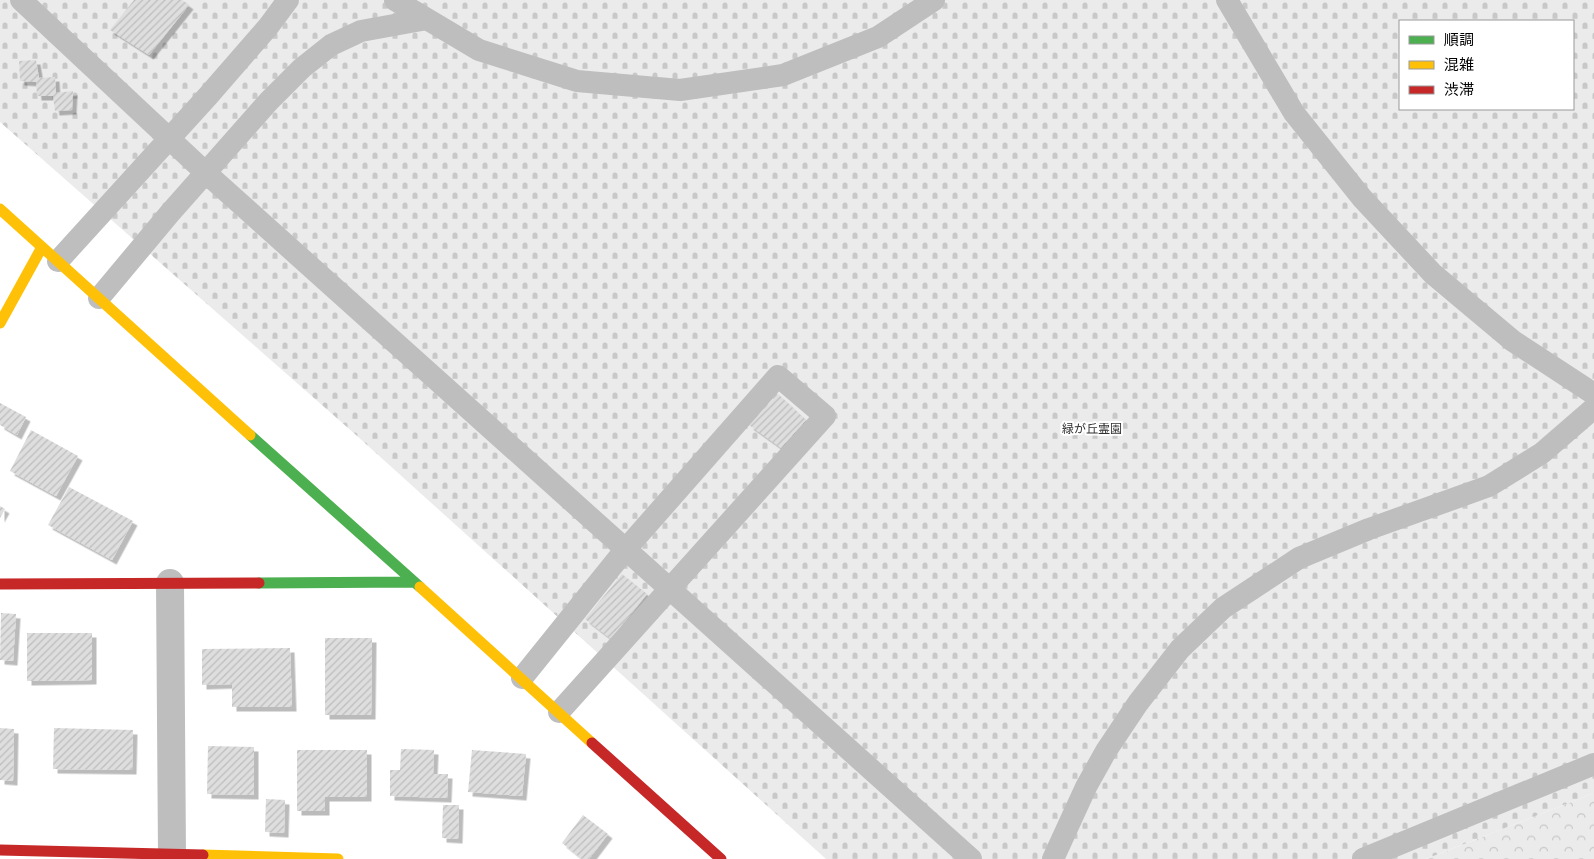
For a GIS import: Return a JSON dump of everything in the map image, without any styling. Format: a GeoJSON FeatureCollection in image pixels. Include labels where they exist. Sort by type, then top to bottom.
{"type":"FeatureCollection","features":[{"type":"Feature","properties":{"kind":"street"},"geometry":{"type":"LineString","coordinates":[[0,209],[721,859]]}},
{"type":"Feature","properties":{"kind":"street"},"geometry":{"type":"LineString","coordinates":[[0,323],[50,254]]}},
{"type":"Feature","properties":{"kind":"street"},"geometry":{"type":"LineString","coordinates":[[0,584],[414,582]]}},
{"type":"Feature","properties":{"kind":"street"},"geometry":{"type":"LineString","coordinates":[[170,583],[172,855]]}},
{"type":"Feature","properties":{"kind":"street"},"geometry":{"type":"LineString","coordinates":[[0,850],[338,859]]}},
{"type":"Feature","properties":{"kind":"lane"},"geometry":{"type":"LineString","coordinates":[[21,0],[206,173],[971,859]]}},
{"type":"Feature","properties":{"kind":"lane"},"geometry":{"type":"LineString","coordinates":[[50,254],[169,138],[268,27],[288,0]]}},
{"type":"Feature","properties":{"kind":"lane"},"geometry":{"type":"LineString","coordinates":[[395,0],[479,50],[577,81],[680,90],[783,75],[878,37],[934,0]]}},
{"type":"Feature","properties":{"kind":"lane"},"geometry":{"type":"LineString","coordinates":[[1226,0],[1294,113],[1362,198],[1433,274],[1513,342],[1594,394]]}},
{"type":"Feature","properties":{"kind":"lane"},"geometry":{"type":"LineString","coordinates":[[99,298],[269,101],[302,68],[331,45],[361,31],[427,19]]}},
{"type":"Feature","properties":{"kind":"lane"},"geometry":{"type":"LineString","coordinates":[[522,678],[625,550],[778,376],[825,416],[559,712]]}},
{"type":"Feature","properties":{"kind":"lane"},"geometry":{"type":"LineString","coordinates":[[1053,859],[1086,787],[1106,751],[1138,703],[1180,648],[1223,608],[1298,558],[1370,529],[1488,486],[1542,453],[1594,408]]}},
{"type":"Feature","properties":{"kind":"lane"},"geometry":{"type":"LineString","coordinates":[[1363,859],[1594,764]]}},
{"type":"Feature","properties":{"kind":"green space","name":"緑が丘霊園"},"geometry":{"type":"Polygon","coordinates":[[[0,0],[1594,0],[1594,793],[1426,859],[826,859],[356,435],[0,122],[0,0]]]}},
{"type":"Feature","properties":{"kind":"green space"},"geometry":{"type":"Polygon","coordinates":[[[1594,793],[1594,859],[1426,859],[1594,793]]]}},
{"type":"Feature","properties":{"kind":"building"},"geometry":{"type":"Polygon","coordinates":[[[134,0],[182,0],[189,5],[149,55],[110,30],[134,0]]]}},
{"type":"Feature","properties":{"kind":"building"},"geometry":{"type":"Polygon","coordinates":[[[36,60],[39,78],[55,77],[56,93],[73,91],[72,110],[55,111],[53,96],[37,96],[36,82],[20,81],[19,61],[36,60]]]}},
{"type":"Feature","properties":{"kind":"building"},"geometry":{"type":"Polygon","coordinates":[[[778,394],[806,420],[781,448],[749,425],[778,394]]]}},
{"type":"Feature","properties":{"kind":"building"},"geometry":{"type":"Polygon","coordinates":[[[0,403],[26,417],[17,435],[0,425],[0,403]]]}},
{"type":"Feature","properties":{"kind":"building"},"geometry":{"type":"Polygon","coordinates":[[[31,430],[78,456],[56,496],[10,471],[31,430]]]}},
{"type":"Feature","properties":{"kind":"building"},"geometry":{"type":"Polygon","coordinates":[[[69,487],[133,521],[112,560],[48,525],[69,487]]]}},
{"type":"Feature","properties":{"kind":"building"},"geometry":{"type":"Polygon","coordinates":[[[0,506],[5,509],[0,518],[0,506]]]}},
{"type":"Feature","properties":{"kind":"building"},"geometry":{"type":"Polygon","coordinates":[[[622,574],[647,594],[611,639],[585,619],[622,574]]]}},
{"type":"Feature","properties":{"kind":"building"},"geometry":{"type":"Polygon","coordinates":[[[1,613],[16,614],[13,661],[0,660],[1,613]]]}},
{"type":"Feature","properties":{"kind":"building"},"geometry":{"type":"Polygon","coordinates":[[[27,633],[92,633],[92,680],[27,681],[27,633]]]}},
{"type":"Feature","properties":{"kind":"building"},"geometry":{"type":"Polygon","coordinates":[[[325,638],[372,638],[371,715],[325,715],[325,638]]]}},
{"type":"Feature","properties":{"kind":"building"},"geometry":{"type":"Polygon","coordinates":[[[290,648],[292,707],[232,707],[232,684],[202,685],[202,649],[290,648]]]}},
{"type":"Feature","properties":{"kind":"building"},"geometry":{"type":"Polygon","coordinates":[[[0,728],[14,729],[13,781],[0,780],[0,728]]]}},
{"type":"Feature","properties":{"kind":"building"},"geometry":{"type":"Polygon","coordinates":[[[54,728],[133,730],[132,770],[53,769],[54,728]]]}},
{"type":"Feature","properties":{"kind":"building"},"geometry":{"type":"Polygon","coordinates":[[[208,746],[254,747],[254,795],[207,794],[208,746]]]}},
{"type":"Feature","properties":{"kind":"building"},"geometry":{"type":"Polygon","coordinates":[[[401,749],[434,750],[433,774],[448,774],[447,798],[390,796],[390,770],[400,770],[401,749]]]}},
{"type":"Feature","properties":{"kind":"building"},"geometry":{"type":"Polygon","coordinates":[[[297,750],[367,750],[367,797],[325,797],[325,811],[297,811],[297,750]]]}},
{"type":"Feature","properties":{"kind":"building"},"geometry":{"type":"Polygon","coordinates":[[[472,750],[526,754],[522,796],[468,792],[472,750]]]}},
{"type":"Feature","properties":{"kind":"building"},"geometry":{"type":"Polygon","coordinates":[[[266,799],[285,800],[284,833],[265,832],[266,799]]]}},
{"type":"Feature","properties":{"kind":"building"},"geometry":{"type":"Polygon","coordinates":[[[443,805],[459,805],[458,839],[442,838],[443,805]]]}},
{"type":"Feature","properties":{"kind":"building"},"geometry":{"type":"Polygon","coordinates":[[[583,815],[608,834],[589,859],[582,859],[562,843],[583,815]]]}},
{"type":"Feature","properties":{"kind":"traffic: fast"},"geometry":{"type":"LineString","coordinates":[[250,435],[420,587]]}},
{"type":"Feature","properties":{"kind":"traffic: fast"},"geometry":{"type":"LineString","coordinates":[[259,583],[414,582]]}},
{"type":"Feature","properties":{"kind":"traffic: slow"},"geometry":{"type":"LineString","coordinates":[[0,209],[250,435]]}},
{"type":"Feature","properties":{"kind":"traffic: slow"},"geometry":{"type":"LineString","coordinates":[[0,323],[42,247]]}},
{"type":"Feature","properties":{"kind":"traffic: slow"},"geometry":{"type":"LineString","coordinates":[[420,587],[592,743]]}},
{"type":"Feature","properties":{"kind":"traffic: slow"},"geometry":{"type":"LineString","coordinates":[[203,855],[338,859]]}},
{"type":"Feature","properties":{"kind":"traffic: jam"},"geometry":{"type":"LineString","coordinates":[[0,584],[259,583]]}},
{"type":"Feature","properties":{"kind":"traffic: jam"},"geometry":{"type":"LineString","coordinates":[[592,743],[721,859]]}},
{"type":"Feature","properties":{"kind":"traffic: jam"},"geometry":{"type":"LineString","coordinates":[[0,850],[203,855]]}}]}
